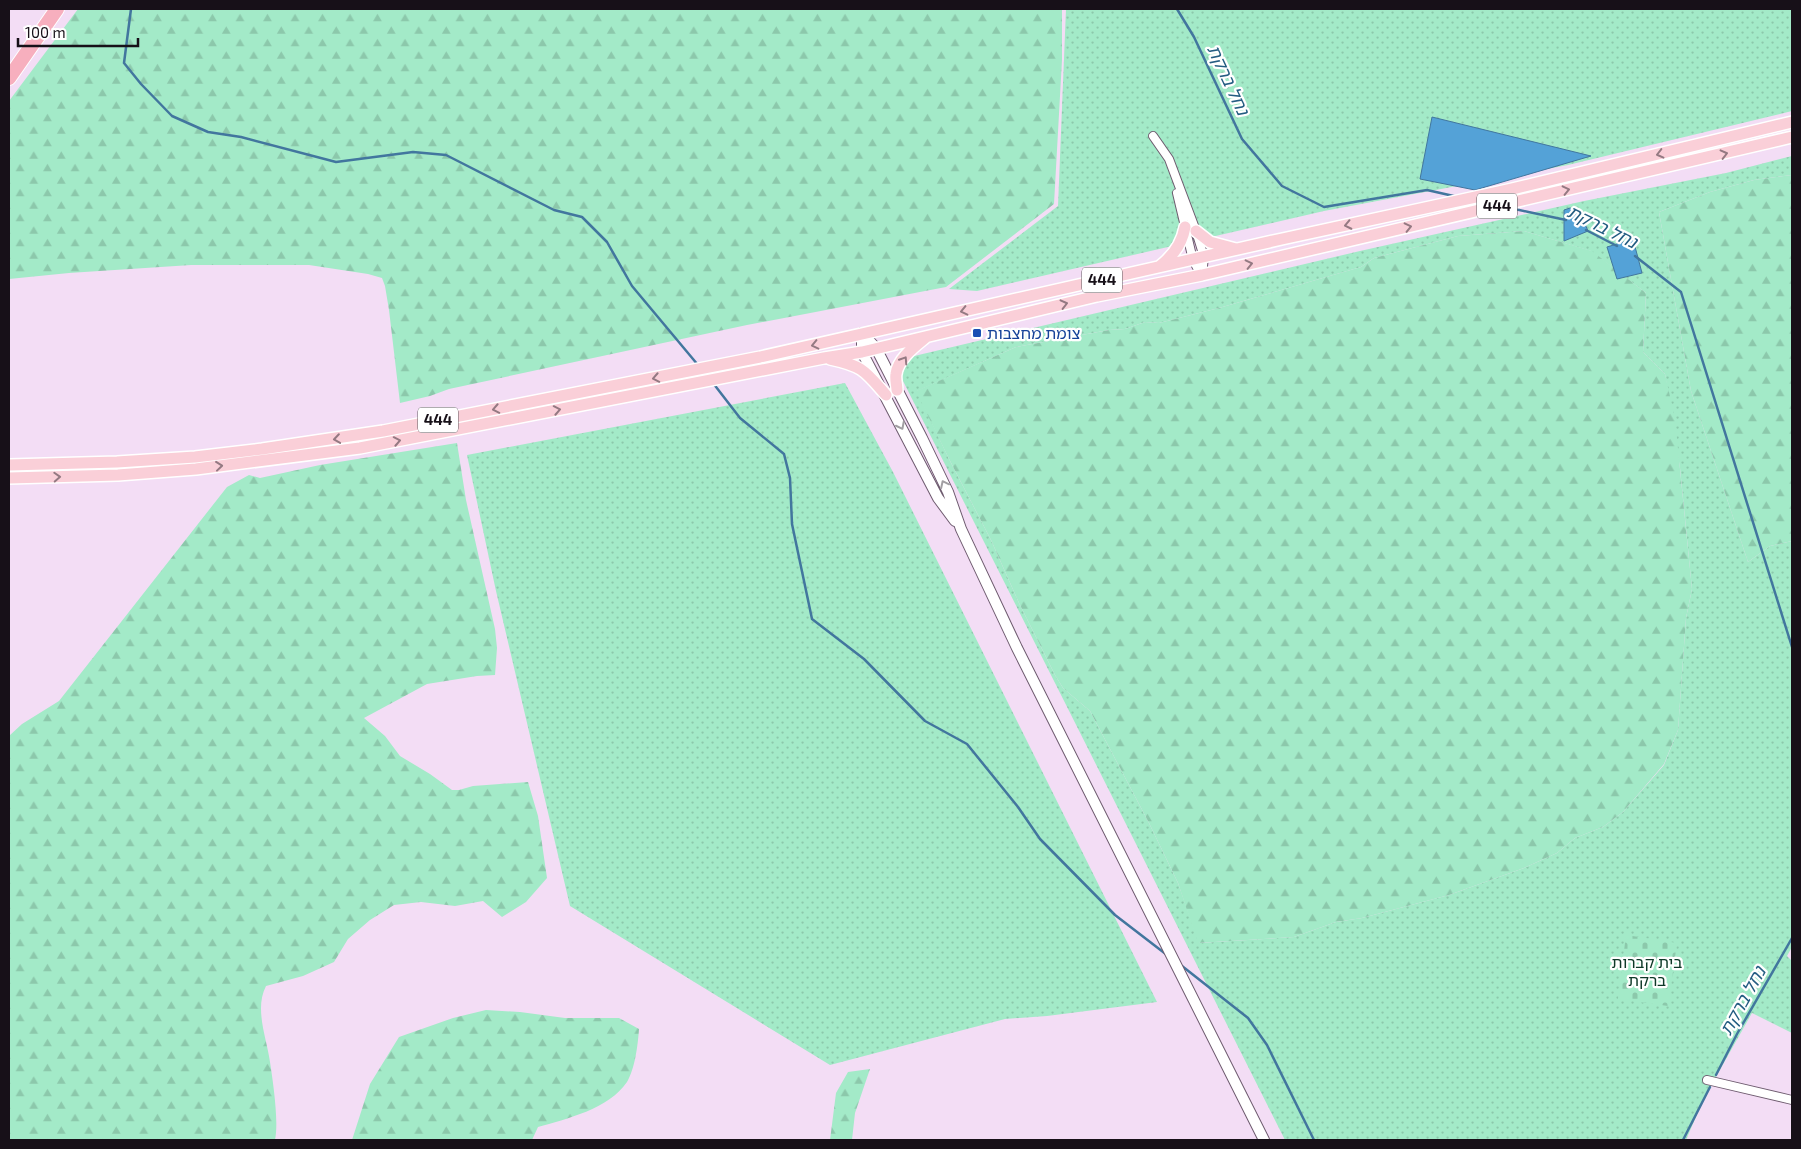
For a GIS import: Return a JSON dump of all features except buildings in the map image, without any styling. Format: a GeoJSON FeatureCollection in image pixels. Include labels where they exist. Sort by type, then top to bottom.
{"type":"FeatureCollection","features":[{"type":"Feature","properties":{"kind":"highway"},"geometry":{"type":"LineString","coordinates":[[9,78],[57,9]]}},
{"type":"Feature","properties":{"kind":"main road","name":"444"},"geometry":{"type":"LineString","coordinates":[[9,464],[117,462],[195,456],[342,438],[750,359],[1508,190],[1792,122]]}},
{"type":"Feature","properties":{"kind":"main road","name":"444"},"geometry":{"type":"LineString","coordinates":[[9,478],[118,475],[196,469],[360,448],[862,352],[1097,296],[1202,275],[1792,138]]}},
{"type":"Feature","properties":{"kind":"main road"},"geometry":{"type":"LineString","coordinates":[[1158,268],[1177,249],[1185,227]]}},
{"type":"Feature","properties":{"kind":"main road"},"geometry":{"type":"LineString","coordinates":[[1196,231],[1210,242],[1238,250]]}},
{"type":"Feature","properties":{"kind":"main road"},"geometry":{"type":"LineString","coordinates":[[862,333],[876,348],[948,492],[961,529],[1022,656],[1264,1140]]}},
{"type":"Feature","properties":{"kind":"main road"},"geometry":{"type":"LineString","coordinates":[[862,333],[862,352],[938,498],[961,529]]}},
{"type":"Feature","properties":{"kind":"main road"},"geometry":{"type":"LineString","coordinates":[[897,390],[896,373],[912,349],[927,337]]}},
{"type":"Feature","properties":{"kind":"main road"},"geometry":{"type":"LineString","coordinates":[[824,358],[844,362],[864,371],[886,395]]}},
{"type":"Feature","properties":{"kind":"street"},"geometry":{"type":"LineString","coordinates":[[1153,136],[1165,152],[1196,231],[1198,258],[1202,275]]}},
{"type":"Feature","properties":{"kind":"street"},"geometry":{"type":"LineString","coordinates":[[1172,169],[1185,227],[1198,258]]}},
{"type":"Feature","properties":{"kind":"street"},"geometry":{"type":"LineString","coordinates":[[1707,1080],[1792,1100]]}},
{"type":"Feature","properties":{"kind":"green space"},"geometry":{"type":"Polygon","coordinates":[[[78,9],[1062,9],[1062,60],[1054,204],[946,287],[747,325],[449,389],[430,396],[400,403],[389,310],[382,278],[309,265],[191,265],[9,279],[9,101],[78,9]]]}},
{"type":"Feature","properties":{"kind":"green space"},"geometry":{"type":"Polygon","coordinates":[[[1066,9],[1792,9],[1792,111],[1568,165],[1324,211],[977,291],[949,289],[1058,206],[1066,9]]]}},
{"type":"Feature","properties":{"kind":"green space"},"geometry":{"type":"Polygon","coordinates":[[[1792,156],[1792,175],[1754,180],[1710,192],[1659,212],[1691,391],[1748,562],[1770,546],[1792,541],[1792,947],[1787,956],[1792,961],[1792,1033],[1752,1013],[1704,1098],[1686,1140],[1285,1140],[900,375],[900,363],[910,357],[1360,251],[1584,201],[1726,173],[1792,156]],[[1524,231],[1458,236],[1374,258],[1361,267],[1219,308],[1159,323],[1145,322],[1125,329],[1109,330],[1016,347],[917,391],[1055,675],[1063,688],[1090,711],[1149,823],[1178,883],[1199,943],[1294,937],[1336,922],[1362,918],[1449,895],[1524,868],[1557,853],[1575,838],[1603,827],[1623,812],[1664,765],[1678,730],[1686,618],[1692,589],[1680,468],[1665,374],[1643,352],[1646,293],[1591,251],[1524,231]]]}},
{"type":"Feature","properties":{"kind":"green space"},"geometry":{"type":"Polygon","coordinates":[[[1792,175],[1792,541],[1770,546],[1748,562],[1691,391],[1659,212],[1710,192],[1754,180],[1792,175]]]}},
{"type":"Feature","properties":{"kind":"green space"},"geometry":{"type":"Polygon","coordinates":[[[1524,231],[1592,251],[1646,293],[1643,352],[1665,374],[1675,419],[1692,589],[1686,618],[1678,730],[1664,764],[1623,812],[1603,827],[1575,838],[1557,853],[1524,868],[1449,895],[1362,918],[1336,922],[1294,937],[1198,943],[1178,883],[1149,823],[1090,711],[1063,688],[1055,675],[1019,603],[991,540],[916,391],[1016,347],[1109,330],[1125,329],[1145,322],[1159,323],[1219,308],[1361,267],[1374,258],[1458,236],[1524,231]]]}},
{"type":"Feature","properties":{"kind":"green space"},"geometry":{"type":"Polygon","coordinates":[[[845,383],[893,472],[1157,1002],[1047,1016],[1005,1019],[830,1065],[570,906],[496,591],[467,455],[845,383]]]}},
{"type":"Feature","properties":{"kind":"green space"},"geometry":{"type":"Polygon","coordinates":[[[457,443],[466,500],[495,629],[497,648],[495,675],[427,684],[364,718],[385,736],[400,756],[452,790],[473,786],[528,782],[538,816],[547,878],[526,902],[502,917],[483,901],[455,906],[421,902],[394,905],[370,920],[348,939],[334,962],[303,976],[266,986],[261,1004],[261,1014],[274,1091],[276,1113],[275,1140],[9,1140],[9,736],[22,724],[59,701],[227,487],[249,475],[260,478],[320,465],[457,443]]]}},
{"type":"Feature","properties":{"kind":"green space","name":"בית קברות ברקת"},"geometry":{"type":"Polygon","coordinates":[[[1626,935],[1677,943],[1668,1006],[1618,999],[1626,935]]]}},
{"type":"Feature","properties":{"kind":"green space"},"geometry":{"type":"Polygon","coordinates":[[[486,1010],[565,1018],[619,1018],[639,1029],[636,1056],[630,1077],[619,1091],[598,1106],[586,1112],[538,1127],[532,1140],[352,1140],[370,1084],[399,1037],[453,1018],[486,1010]]]}},
{"type":"Feature","properties":{"kind":"green space"},"geometry":{"type":"Polygon","coordinates":[[[870,1069],[855,1113],[852,1140],[830,1140],[836,1093],[848,1072],[870,1069]]]}},
{"type":"Feature","properties":{"kind":"water"},"geometry":{"type":"Polygon","coordinates":[[[1432,117],[1591,156],[1475,190],[1420,179],[1432,117]]]}},
{"type":"Feature","properties":{"kind":"water"},"geometry":{"type":"Polygon","coordinates":[[[1570,208],[1579,210],[1588,231],[1564,241],[1564,210],[1570,208]]]}},
{"type":"Feature","properties":{"kind":"water"},"geometry":{"type":"Polygon","coordinates":[[[1633,239],[1642,273],[1617,279],[1607,247],[1633,239]]]}},
{"type":"Feature","properties":{"kind":"waterway"},"geometry":{"type":"LineString","coordinates":[[131,9],[124,63],[172,116],[208,132],[241,137],[336,162],[413,152],[446,155],[554,210],[582,217],[607,242],[632,286],[698,365]]}},
{"type":"Feature","properties":{"kind":"waterway","name":"נחל ברקת"},"geometry":{"type":"LineString","coordinates":[[1177,9],[1194,37],[1242,139],[1282,186],[1324,207],[1427,190],[1458,197]]}},
{"type":"Feature","properties":{"kind":"waterway","name":"נחל ברקת"},"geometry":{"type":"LineString","coordinates":[[1510,208],[1566,220]]}},
{"type":"Feature","properties":{"kind":"waterway","name":"נחל ברקת"},"geometry":{"type":"LineString","coordinates":[[1586,230],[1617,246]]}},
{"type":"Feature","properties":{"kind":"waterway","name":"נחל ברקת"},"geometry":{"type":"LineString","coordinates":[[1635,256],[1681,292],[1792,647]]}},
{"type":"Feature","properties":{"kind":"waterway"},"geometry":{"type":"LineString","coordinates":[[713,383],[740,418],[784,454],[790,478],[792,524],[812,619],[864,659],[925,721],[967,744],[1018,807],[1040,839],[1115,915],[1167,955]]}},
{"type":"Feature","properties":{"kind":"waterway","name":"נחל ברקת"},"geometry":{"type":"LineString","coordinates":[[1716,1075],[1737,1034],[1792,938]]}},
{"type":"Feature","properties":{"kind":"waterway"},"geometry":{"type":"LineString","coordinates":[[1182,966],[1248,1018],[1267,1045],[1314,1140]]}},
{"type":"Feature","properties":{"kind":"waterway","name":"נחל ברקת"},"geometry":{"type":"LineString","coordinates":[[1683,1140],[1710,1087]]}},
{"type":"Feature","properties":{"kind":"place","name":"צומת מחצבות"},"geometry":{"type":"Point","coordinates":[977,333]}}]}
